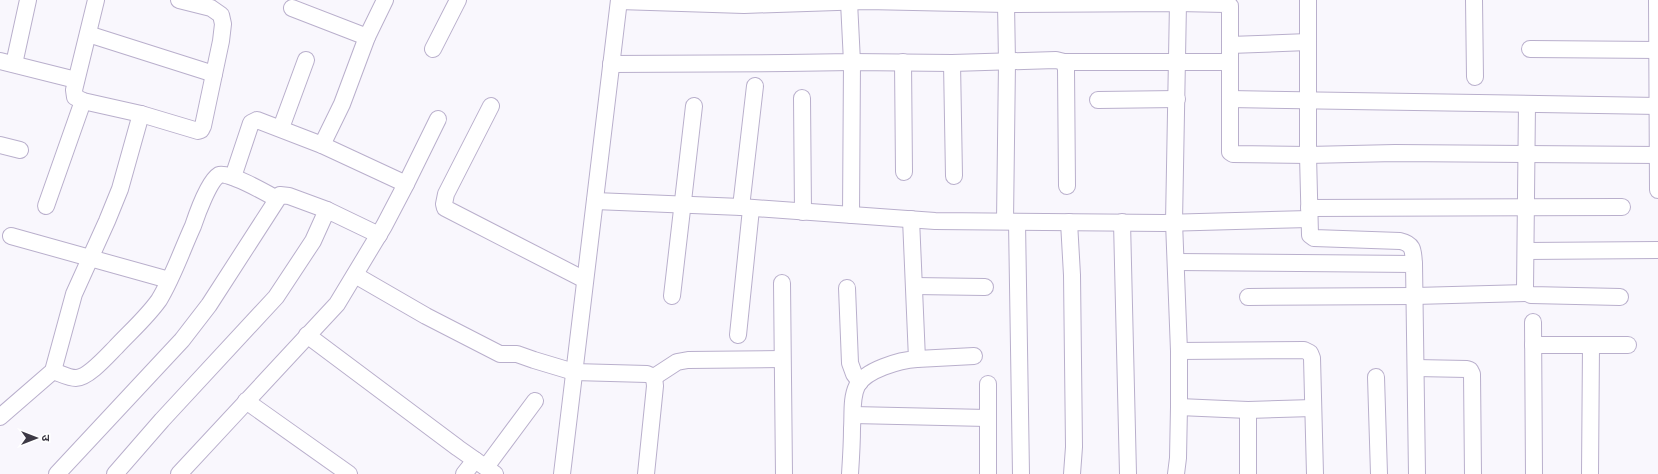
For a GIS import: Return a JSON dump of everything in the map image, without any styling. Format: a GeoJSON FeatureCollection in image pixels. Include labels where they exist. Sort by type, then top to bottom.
{"type":"FeatureCollection","features":[{"type":"Feature","properties":{"kind":"street"},"geometry":{"type":"LineString","coordinates":[[28,0],[7,63],[76,80]]}},
{"type":"Feature","properties":{"kind":"street"},"geometry":{"type":"LineString","coordinates":[[96,0],[76,80],[74,95],[77,99],[141,114],[196,131],[201,130],[203,126],[223,30],[221,15],[211,8],[179,0]]}},
{"type":"Feature","properties":{"kind":"street"},"geometry":{"type":"LineString","coordinates":[[322,145],[342,104],[367,37],[384,0]]}},
{"type":"Feature","properties":{"kind":"street"},"geometry":{"type":"LineString","coordinates":[[433,49],[458,0]]}},
{"type":"Feature","properties":{"kind":"street"},"geometry":{"type":"LineString","coordinates":[[562,474],[619,0],[744,5],[849,2],[1006,4],[1230,2],[1230,148],[1232,153],[1239,155],[1395,153],[1658,155]]}},
{"type":"Feature","properties":{"kind":"street"},"geometry":{"type":"LineString","coordinates":[[1308,0],[1308,155],[1310,234],[1314,238],[1400,241],[1406,242],[1413,250],[1417,474]]}},
{"type":"Feature","properties":{"kind":"street"},"geometry":{"type":"LineString","coordinates":[[1474,0],[1475,77]]}},
{"type":"Feature","properties":{"kind":"street"},"geometry":{"type":"LineString","coordinates":[[1657,0],[1658,190]]}},
{"type":"Feature","properties":{"kind":"street"},"geometry":{"type":"LineString","coordinates":[[849,2],[852,62],[851,215]]}},
{"type":"Feature","properties":{"kind":"street"},"geometry":{"type":"LineString","coordinates":[[1176,474],[1178,458],[1179,350],[1177,262],[1174,222],[1178,3]]}},
{"type":"Feature","properties":{"kind":"street"},"geometry":{"type":"LineString","coordinates":[[1006,4],[1011,221],[1021,474]]}},
{"type":"Feature","properties":{"kind":"street"},"geometry":{"type":"LineString","coordinates":[[292,8],[367,37]]}},
{"type":"Feature","properties":{"kind":"street"},"geometry":{"type":"LineString","coordinates":[[88,34],[214,74]]}},
{"type":"Feature","properties":{"kind":"street"},"geometry":{"type":"LineString","coordinates":[[1230,45],[1308,42]]}},
{"type":"Feature","properties":{"kind":"street"},"geometry":{"type":"LineString","coordinates":[[1530,49],[1658,50]]}},
{"type":"Feature","properties":{"kind":"street"},"geometry":{"type":"LineString","coordinates":[[281,128],[306,60]]}},
{"type":"Feature","properties":{"kind":"street"},"geometry":{"type":"LineString","coordinates":[[611,64],[1007,62],[1056,60],[1064,62],[1230,62]]}},
{"type":"Feature","properties":{"kind":"street"},"geometry":{"type":"LineString","coordinates":[[903,62],[904,172]]}},
{"type":"Feature","properties":{"kind":"street"},"geometry":{"type":"LineString","coordinates":[[952,62],[954,176]]}},
{"type":"Feature","properties":{"kind":"street"},"geometry":{"type":"LineString","coordinates":[[1064,62],[1066,69],[1067,186]]}},
{"type":"Feature","properties":{"kind":"street"},"geometry":{"type":"LineString","coordinates":[[738,334],[755,86]]}},
{"type":"Feature","properties":{"kind":"street"},"geometry":{"type":"LineString","coordinates":[[802,98],[803,212]]}},
{"type":"Feature","properties":{"kind":"street"},"geometry":{"type":"LineString","coordinates":[[1098,100],[1177,99]]}},
{"type":"Feature","properties":{"kind":"street"},"geometry":{"type":"LineString","coordinates":[[1230,99],[1658,106]]}},
{"type":"Feature","properties":{"kind":"street"},"geometry":{"type":"LineString","coordinates":[[46,206],[82,101]]}},
{"type":"Feature","properties":{"kind":"street"},"geometry":{"type":"LineString","coordinates":[[1527,104],[1525,289],[1527,293]]}},
{"type":"Feature","properties":{"kind":"street"},"geometry":{"type":"LineString","coordinates":[[492,106],[446,194],[444,204],[445,208],[585,280]]}},
{"type":"Feature","properties":{"kind":"street"},"geometry":{"type":"LineString","coordinates":[[672,296],[694,106]]}},
{"type":"Feature","properties":{"kind":"street"},"geometry":{"type":"LineString","coordinates":[[0,416],[53,371],[74,294],[120,189],[141,114]]}},
{"type":"Feature","properties":{"kind":"street"},"geometry":{"type":"LineString","coordinates":[[179,474],[337,304],[356,275],[406,184],[438,119]]}},
{"type":"Feature","properties":{"kind":"street"},"geometry":{"type":"LineString","coordinates":[[233,177],[251,123],[257,120],[322,145],[406,184]]}},
{"type":"Feature","properties":{"kind":"street"},"geometry":{"type":"LineString","coordinates":[[0,145],[20,150]]}},
{"type":"Feature","properties":{"kind":"street"},"geometry":{"type":"LineString","coordinates":[[53,371],[76,378],[82,377],[90,371],[151,310],[159,299],[169,280],[212,183],[218,175],[222,174],[233,177],[277,199]]}},
{"type":"Feature","properties":{"kind":"street"},"geometry":{"type":"LineString","coordinates":[[57,474],[182,340],[209,305],[280,195],[289,196],[328,210],[378,235]]}},
{"type":"Feature","properties":{"kind":"street"},"geometry":{"type":"LineString","coordinates":[[595,201],[683,204],[942,221],[1069,222],[1174,222],[1309,214],[1526,206],[1622,207]]}},
{"type":"Feature","properties":{"kind":"street"},"geometry":{"type":"LineString","coordinates":[[115,474],[162,420],[263,313],[276,297],[313,241],[328,210]]}},
{"type":"Feature","properties":{"kind":"street"},"geometry":{"type":"LineString","coordinates":[[911,219],[917,360]]}},
{"type":"Feature","properties":{"kind":"street"},"geometry":{"type":"LineString","coordinates":[[1069,222],[1072,275],[1074,447],[1072,474]]}},
{"type":"Feature","properties":{"kind":"street"},"geometry":{"type":"LineString","coordinates":[[1122,222],[1128,474]]}},
{"type":"Feature","properties":{"kind":"street"},"geometry":{"type":"LineString","coordinates":[[11,236],[89,259],[169,280]]}},
{"type":"Feature","properties":{"kind":"street"},"geometry":{"type":"LineString","coordinates":[[1526,251],[1658,250]]}},
{"type":"Feature","properties":{"kind":"street"},"geometry":{"type":"LineString","coordinates":[[1177,262],[1414,264]]}},
{"type":"Feature","properties":{"kind":"street"},"geometry":{"type":"LineString","coordinates":[[356,275],[426,316],[500,354],[517,354],[574,372],[647,374],[654,377]]}},
{"type":"Feature","properties":{"kind":"street"},"geometry":{"type":"LineString","coordinates":[[782,283],[784,474]]}},
{"type":"Feature","properties":{"kind":"street"},"geometry":{"type":"LineString","coordinates":[[914,286],[985,287]]}},
{"type":"Feature","properties":{"kind":"street"},"geometry":{"type":"LineString","coordinates":[[847,288],[850,363],[854,374],[860,382]]}},
{"type":"Feature","properties":{"kind":"street"},"geometry":{"type":"LineString","coordinates":[[1248,297],[1415,296],[1527,293],[1531,295],[1620,297]]}},
{"type":"Feature","properties":{"kind":"street"},"geometry":{"type":"LineString","coordinates":[[1533,322],[1534,474]]}},
{"type":"Feature","properties":{"kind":"street"},"geometry":{"type":"LineString","coordinates":[[307,335],[486,467]]}},
{"type":"Feature","properties":{"kind":"street"},"geometry":{"type":"LineString","coordinates":[[1533,345],[1628,345]]}},
{"type":"Feature","properties":{"kind":"street"},"geometry":{"type":"LineString","coordinates":[[1590,474],[1591,345]]}},
{"type":"Feature","properties":{"kind":"street"},"geometry":{"type":"LineString","coordinates":[[1179,350],[1307,351],[1310,353],[1312,358],[1315,474]]}},
{"type":"Feature","properties":{"kind":"street"},"geometry":{"type":"LineString","coordinates":[[850,474],[855,391],[860,382],[868,374],[894,362],[974,356]]}},
{"type":"Feature","properties":{"kind":"street"},"geometry":{"type":"LineString","coordinates":[[654,377],[677,362],[688,360],[782,359]]}},
{"type":"Feature","properties":{"kind":"street"},"geometry":{"type":"LineString","coordinates":[[1416,368],[1470,370],[1472,374],[1473,474]]}},
{"type":"Feature","properties":{"kind":"street"},"geometry":{"type":"LineString","coordinates":[[646,474],[655,386],[654,377]]}},
{"type":"Feature","properties":{"kind":"street"},"geometry":{"type":"LineString","coordinates":[[1376,377],[1379,474]]}},
{"type":"Feature","properties":{"kind":"street"},"geometry":{"type":"LineString","coordinates":[[988,384],[988,474]]}},
{"type":"Feature","properties":{"kind":"street"},"geometry":{"type":"LineString","coordinates":[[246,401],[349,474]]}},
{"type":"Feature","properties":{"kind":"street"},"geometry":{"type":"LineString","coordinates":[[464,474],[486,467],[535,401]]}},
{"type":"Feature","properties":{"kind":"street"},"geometry":{"type":"LineString","coordinates":[[1179,407],[1248,410],[1314,408]]}},
{"type":"Feature","properties":{"kind":"street"},"geometry":{"type":"LineString","coordinates":[[1248,410],[1248,474]]}},
{"type":"Feature","properties":{"kind":"street"},"geometry":{"type":"LineString","coordinates":[[853,415],[987,418]]}}]}
